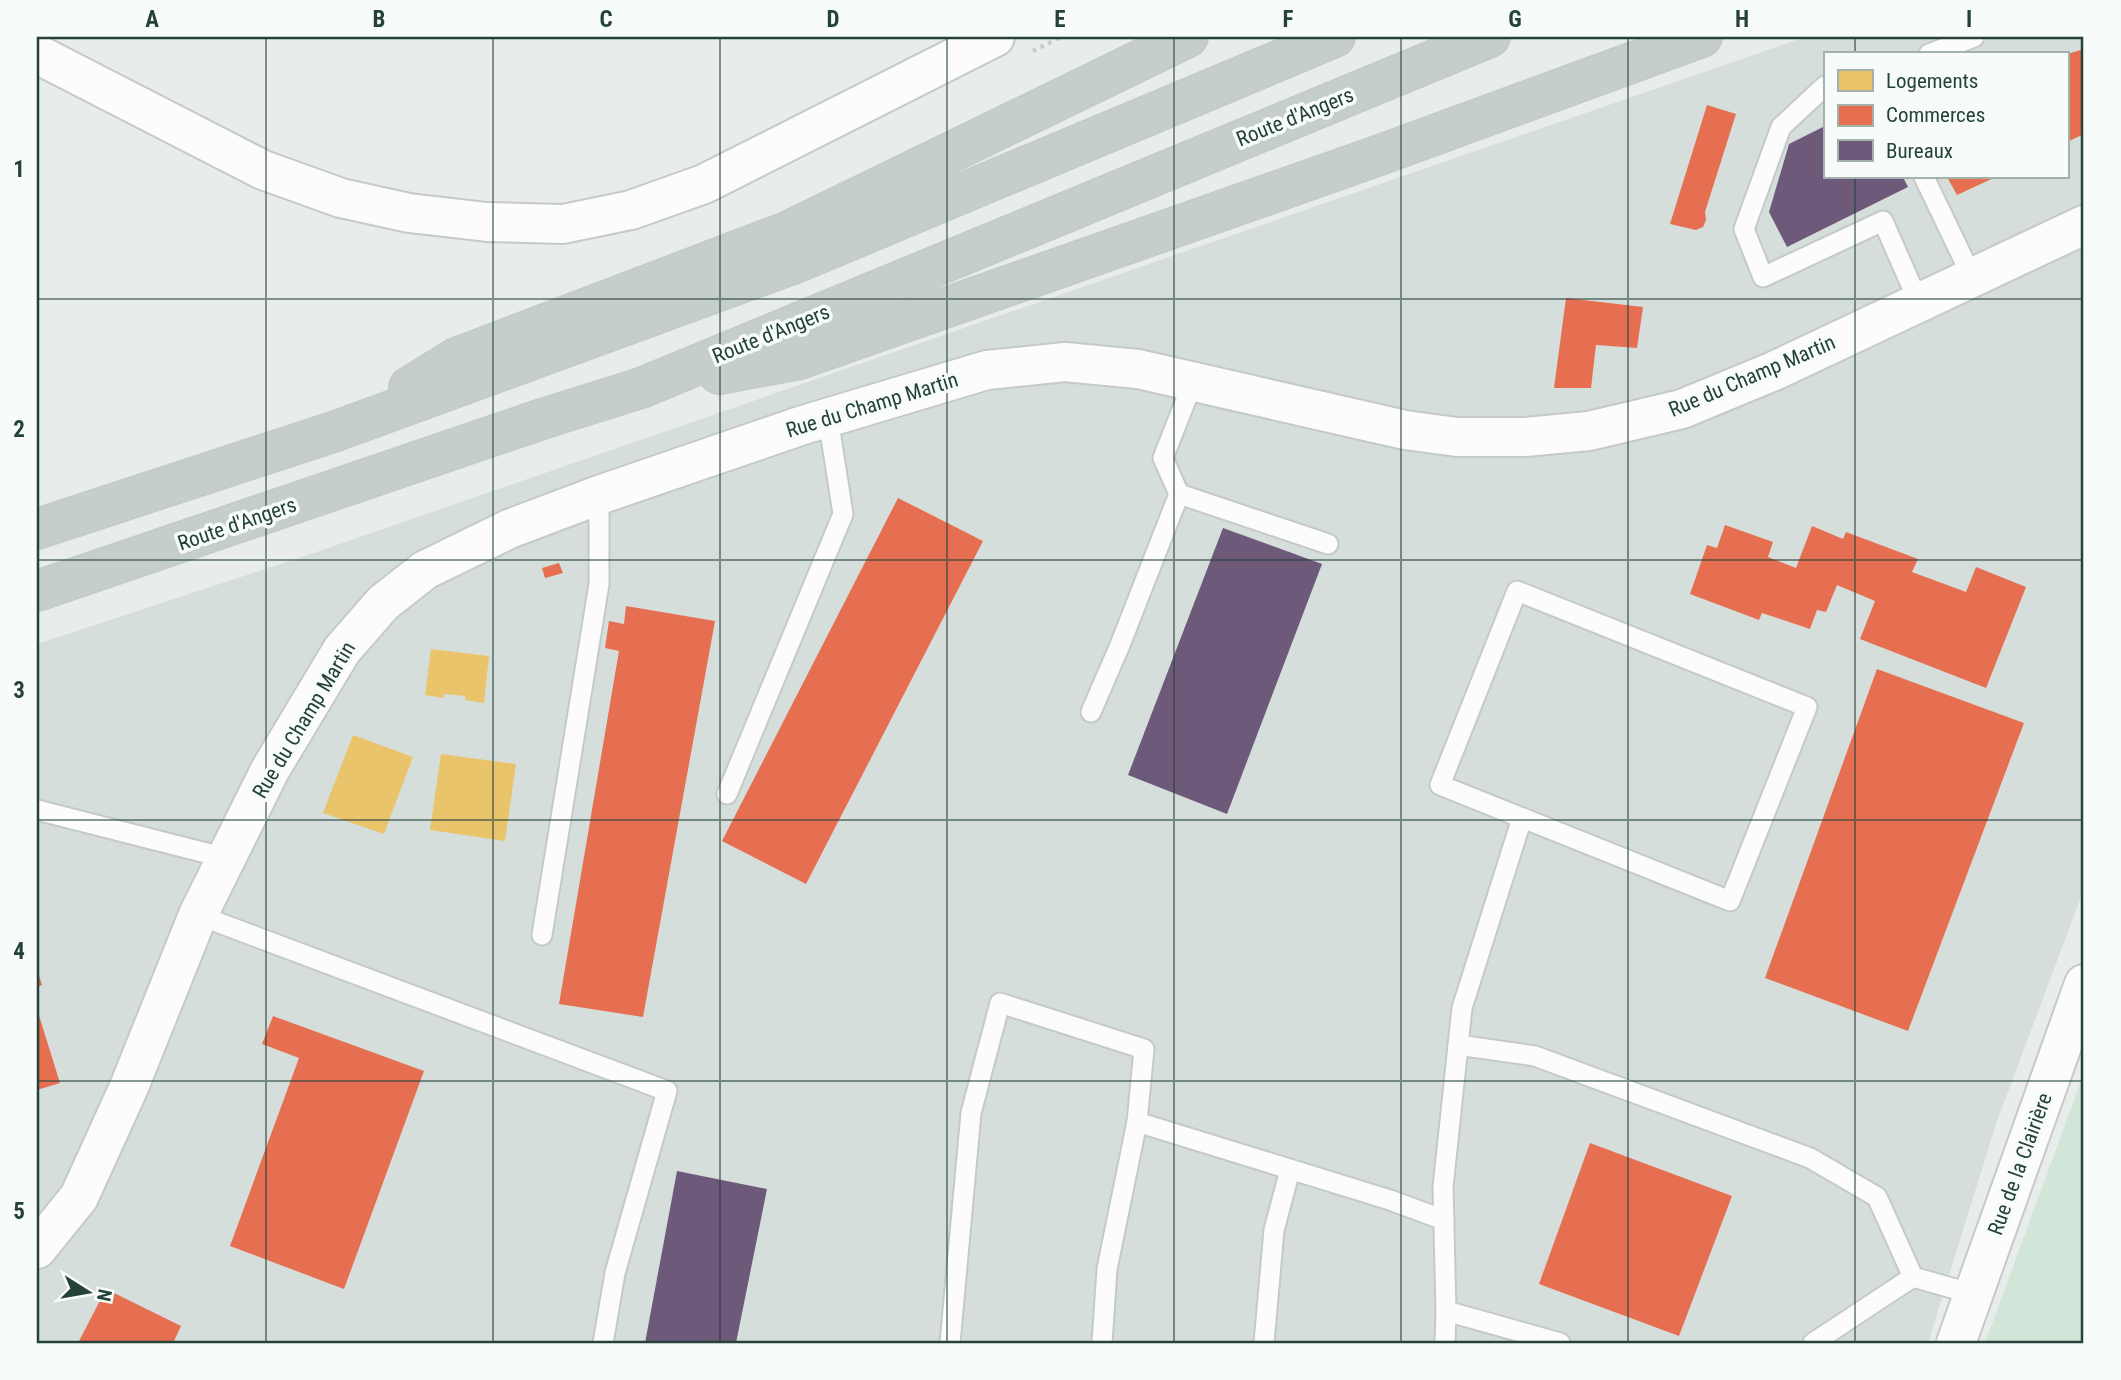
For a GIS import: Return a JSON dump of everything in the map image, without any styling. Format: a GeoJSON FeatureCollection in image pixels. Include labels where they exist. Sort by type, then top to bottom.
{"type":"FeatureCollection","features":[{"type":"Feature","properties":{"kind":"highway"},"geometry":{"type":"LineString","coordinates":[[336,431],[456,358],[789,230],[1188,37]]}},
{"type":"Feature","properties":{"kind":"highway"},"geometry":{"type":"LineString","coordinates":[[37,529],[336,431],[798,262],[1335,37]]}},
{"type":"Feature","properties":{"kind":"highway","name":"Route d'Angers"},"geometry":{"type":"LineString","coordinates":[[37,591],[542,419],[641,388],[1490,37]]}},
{"type":"Feature","properties":{"kind":"highway"},"geometry":{"type":"LineString","coordinates":[[641,388],[800,359],[1377,156],[1702,37]]}},
{"type":"Feature","properties":{"kind":"street"},"geometry":{"type":"LineString","coordinates":[[37,54],[263,170],[341,198],[409,212],[487,222],[563,224],[631,210],[704,184],[1010,46]]}},
{"type":"Feature","properties":{"kind":"street","name":"Rue du Champ Martin"},"geometry":{"type":"LineString","coordinates":[[37,1249],[79,1197],[129,1087],[198,915],[270,770],[342,650],[383,604],[425,570],[509,529],[599,495],[828,418],[986,370],[1065,362],[1138,369],[1405,430],[1457,436],[1525,437],[1589,431],[1682,410],[1774,371],[2084,225]]}},
{"type":"Feature","properties":{"kind":"street","name":"Rue de la Clairière"},"geometry":{"type":"LineString","coordinates":[[1956,1343],[2084,985]]}},
{"type":"Feature","properties":{"kind":"lane"},"geometry":{"type":"LineString","coordinates":[[1934,52],[1974,37]]}},
{"type":"Feature","properties":{"kind":"lane"},"geometry":{"type":"LineString","coordinates":[[1824,87],[1781,127],[1744,229],[1763,277],[1883,221]]}},
{"type":"Feature","properties":{"kind":"lane"},"geometry":{"type":"LineString","coordinates":[[1924,178],[1972,277]]}},
{"type":"Feature","properties":{"kind":"lane"},"geometry":{"type":"LineString","coordinates":[[1880,201],[1883,221],[1919,303]]}},
{"type":"Feature","properties":{"kind":"lane"},"geometry":{"type":"LineString","coordinates":[[1091,712],[1179,494],[1163,458],[1193,382]]}},
{"type":"Feature","properties":{"kind":"lane"},"geometry":{"type":"LineString","coordinates":[[727,794],[843,514],[828,418]]}},
{"type":"Feature","properties":{"kind":"lane"},"geometry":{"type":"LineString","coordinates":[[1179,494],[1328,544]]}},
{"type":"Feature","properties":{"kind":"lane"},"geometry":{"type":"LineString","coordinates":[[542,935],[599,584],[599,495]]}},
{"type":"Feature","properties":{"kind":"lane"},"geometry":{"type":"LineString","coordinates":[[1517,591],[1807,707],[1730,901],[1521,818],[1440,785],[1517,591]]}},
{"type":"Feature","properties":{"kind":"lane"},"geometry":{"type":"LineString","coordinates":[[37,810],[226,858]]}},
{"type":"Feature","properties":{"kind":"lane"},"geometry":{"type":"LineString","coordinates":[[1445,1343],[1443,1186],[1462,1008],[1521,818]]}},
{"type":"Feature","properties":{"kind":"lane"},"geometry":{"type":"LineString","coordinates":[[198,915],[667,1091],[615,1273],[603,1343]]}},
{"type":"Feature","properties":{"kind":"lane"},"geometry":{"type":"LineString","coordinates":[[950,1343],[971,1113],[1000,1003],[1143,1049],[1137,1122],[1107,1269],[1102,1343]]}},
{"type":"Feature","properties":{"kind":"lane"},"geometry":{"type":"LineString","coordinates":[[1458,1045],[1535,1056],[1810,1158],[1877,1197],[1913,1277]]}},
{"type":"Feature","properties":{"kind":"lane"},"geometry":{"type":"LineString","coordinates":[[1137,1122],[1390,1200],[1444,1220]]}},
{"type":"Feature","properties":{"kind":"lane"},"geometry":{"type":"LineString","coordinates":[[1264,1343],[1274,1230],[1290,1170]]}},
{"type":"Feature","properties":{"kind":"lane"},"geometry":{"type":"LineString","coordinates":[[1809,1342],[1913,1277],[1973,1294]]}},
{"type":"Feature","properties":{"kind":"lane"},"geometry":{"type":"LineString","coordinates":[[1446,1311],[1560,1343]]}},
{"type":"Feature","properties":{"kind":"path"},"geometry":{"type":"LineString","coordinates":[[1010,46],[1061,37]]}},
{"type":"Feature","properties":{"kind":"shaded area"},"geometry":{"type":"Polygon","coordinates":[[[1805,37],[2084,37],[2084,889],[1996,1124],[1928,1343],[37,1343],[37,644],[302,557],[1805,37]]]}},
{"type":"Feature","properties":{"kind":"green space"},"geometry":{"type":"Polygon","coordinates":[[[2084,1073],[2084,1343],[1985,1343],[2084,1073]]]}},
{"type":"Feature","properties":{"kind":"building: Logements"},"geometry":{"type":"Polygon","coordinates":[[[431,649],[489,656],[484,703],[465,700],[465,696],[444,694],[444,698],[425,695],[431,649]]]}},
{"type":"Feature","properties":{"kind":"building: Logements"},"geometry":{"type":"Polygon","coordinates":[[[353,735],[413,757],[384,834],[323,813],[353,735]]]}},
{"type":"Feature","properties":{"kind":"building: Logements"},"geometry":{"type":"Polygon","coordinates":[[[441,754],[516,764],[505,841],[430,830],[441,754]]]}},
{"type":"Feature","properties":{"kind":"building: Commerces"},"geometry":{"type":"Polygon","coordinates":[[[2084,49],[2084,134],[2068,142],[2068,54],[2084,49]]]}},
{"type":"Feature","properties":{"kind":"building: Commerces"},"geometry":{"type":"Polygon","coordinates":[[[1707,105],[1736,114],[1705,212],[1706,220],[1703,227],[1696,230],[1670,224],[1707,105]]]}},
{"type":"Feature","properties":{"kind":"building: Commerces"},"geometry":{"type":"Polygon","coordinates":[[[1948,178],[1994,178],[1957,195],[1948,178]]]}},
{"type":"Feature","properties":{"kind":"building: Commerces"},"geometry":{"type":"Polygon","coordinates":[[[1566,298],[1643,307],[1637,348],[1596,345],[1591,388],[1554,388],[1566,298]]]}},
{"type":"Feature","properties":{"kind":"building: Commerces"},"geometry":{"type":"Polygon","coordinates":[[[898,498],[983,541],[806,884],[722,841],[898,498]]]}},
{"type":"Feature","properties":{"kind":"building: Commerces"},"geometry":{"type":"Polygon","coordinates":[[[1725,525],[1773,542],[1768,557],[1796,568],[1812,526],[1843,539],[1846,532],[1918,559],[1912,572],[1966,592],[1976,567],[2026,587],[1986,688],[1860,639],[1875,601],[1837,585],[1826,612],[1817,610],[1810,629],[1762,613],[1759,620],[1690,594],[1707,545],[1717,548],[1725,525]]]}},
{"type":"Feature","properties":{"kind":"building: Commerces"},"geometry":{"type":"Polygon","coordinates":[[[559,563],[563,573],[545,578],[542,568],[559,563]]]}},
{"type":"Feature","properties":{"kind":"building: Commerces"},"geometry":{"type":"Polygon","coordinates":[[[626,606],[715,621],[643,1017],[559,1004],[619,651],[605,648],[609,621],[624,624],[626,606]]]}},
{"type":"Feature","properties":{"kind":"building: Commerces"},"geometry":{"type":"Polygon","coordinates":[[[1877,669],[2024,723],[1908,1031],[1765,978],[1877,669]]]}},
{"type":"Feature","properties":{"kind":"building: Commerces"},"geometry":{"type":"Polygon","coordinates":[[[37,969],[42,985],[37,987],[37,969]]]}},
{"type":"Feature","properties":{"kind":"building: Commerces"},"geometry":{"type":"Polygon","coordinates":[[[37,1009],[60,1083],[37,1090],[37,1009]]]}},
{"type":"Feature","properties":{"kind":"building: Commerces"},"geometry":{"type":"Polygon","coordinates":[[[273,1016],[424,1071],[344,1289],[230,1246],[299,1058],[262,1044],[273,1016]]]}},
{"type":"Feature","properties":{"kind":"building: Commerces"},"geometry":{"type":"Polygon","coordinates":[[[1590,1143],[1732,1196],[1679,1336],[1539,1284],[1590,1143]]]}},
{"type":"Feature","properties":{"kind":"building: Commerces"},"geometry":{"type":"Polygon","coordinates":[[[106,1289],[181,1326],[173,1343],[78,1343],[106,1289]]]}},
{"type":"Feature","properties":{"kind":"building: Bureaux"},"geometry":{"type":"Polygon","coordinates":[[[1824,126],[1824,178],[1904,178],[1908,187],[1787,247],[1769,212],[1789,144],[1824,126]]]}},
{"type":"Feature","properties":{"kind":"building: Bureaux"},"geometry":{"type":"Polygon","coordinates":[[[1223,528],[1322,564],[1227,814],[1128,775],[1223,528]]]}},
{"type":"Feature","properties":{"kind":"building: Bureaux"},"geometry":{"type":"Polygon","coordinates":[[[677,1171],[767,1189],[736,1343],[645,1343],[677,1171]]]}}]}
